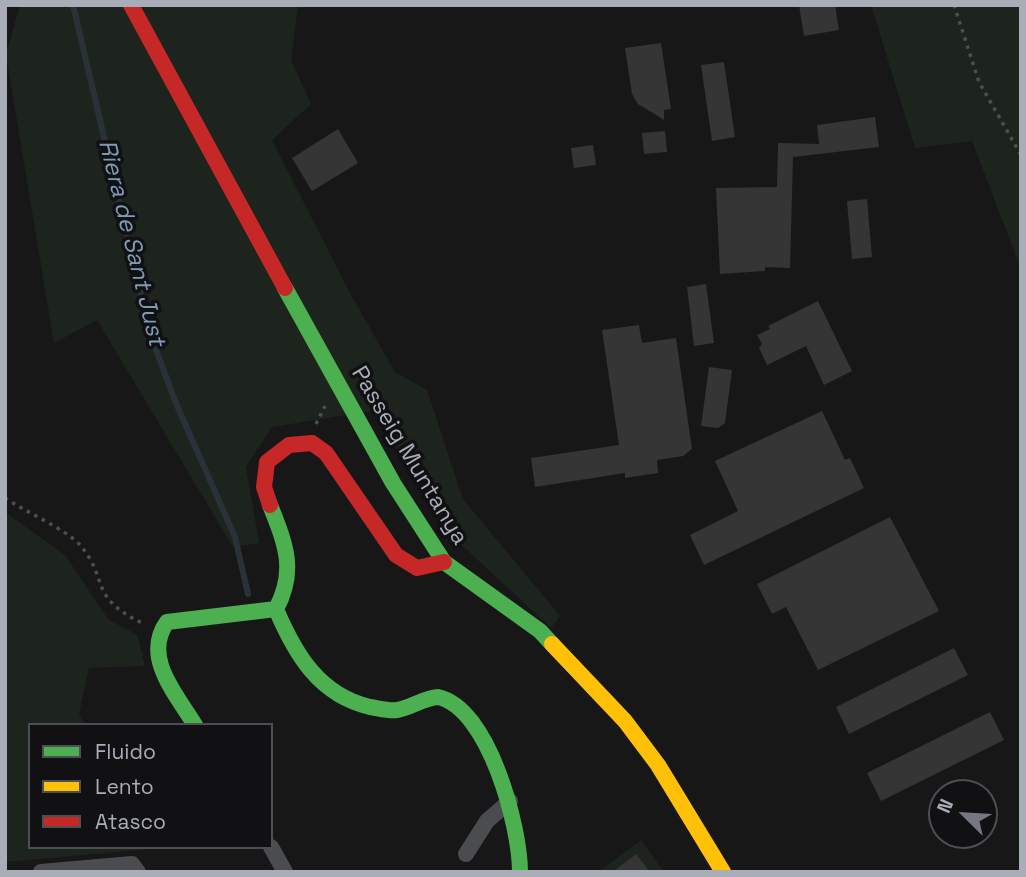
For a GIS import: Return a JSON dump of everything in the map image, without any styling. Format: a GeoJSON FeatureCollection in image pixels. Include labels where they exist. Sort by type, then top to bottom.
{"type":"FeatureCollection","features":[{"type":"Feature","properties":{"kind":"street","name":"Passeig Muntanya"},"geometry":{"type":"LineString","coordinates":[[131,5],[339,387],[393,483],[444,562],[540,631],[625,721],[658,765],[723,872]]}},
{"type":"Feature","properties":{"kind":"street"},"geometry":{"type":"LineString","coordinates":[[444,562],[417,568],[396,555],[326,453],[312,443],[287,444],[270,457],[263,481],[271,513],[288,550],[290,571],[286,590],[276,610],[290,644],[314,676],[334,695],[364,706],[395,710],[436,697],[444,698],[455,706],[484,747],[510,801],[522,858],[520,872]]}},
{"type":"Feature","properties":{"kind":"street"},"geometry":{"type":"LineString","coordinates":[[194,723],[161,665],[155,645],[160,631],[167,622],[208,616],[248,617],[276,610]]}},
{"type":"Feature","properties":{"kind":"street"},"geometry":{"type":"LineString","coordinates":[[467,854],[487,821],[510,801]]}},
{"type":"Feature","properties":{"kind":"street"},"geometry":{"type":"LineString","coordinates":[[272,849],[285,872]]}},
{"type":"Feature","properties":{"kind":"street"},"geometry":{"type":"LineString","coordinates":[[41,872],[129,868]]}},
{"type":"Feature","properties":{"kind":"path"},"geometry":{"type":"LineString","coordinates":[[954,5],[979,82],[1021,155]]}},
{"type":"Feature","properties":{"kind":"path"},"geometry":{"type":"LineString","coordinates":[[312,443],[315,425],[326,403]]}},
{"type":"Feature","properties":{"kind":"path"},"geometry":{"type":"LineString","coordinates":[[5,498],[79,544],[104,598],[120,612],[160,631]]}},
{"type":"Feature","properties":{"kind":"shaded area"},"geometry":{"type":"Polygon","coordinates":[[[20,5],[298,5],[291,60],[311,104],[272,140],[350,293],[395,372],[427,390],[463,499],[560,616],[551,628],[451,535],[372,411],[272,427],[246,467],[259,543],[233,547],[97,320],[54,343],[6,54],[20,5]]]}},
{"type":"Feature","properties":{"kind":"shaded area"},"geometry":{"type":"Polygon","coordinates":[[[871,5],[1021,5],[1021,269],[972,141],[915,148],[871,5]]]}},
{"type":"Feature","properties":{"kind":"shaded area"},"geometry":{"type":"Polygon","coordinates":[[[5,512],[65,555],[108,619],[137,635],[145,666],[89,668],[79,714],[85,723],[28,723],[28,849],[151,849],[5,862],[5,512]]]}},
{"type":"Feature","properties":{"kind":"shaded area"},"geometry":{"type":"Polygon","coordinates":[[[641,840],[664,872],[598,872],[641,840]]]}},
{"type":"Feature","properties":{"kind":"building"},"geometry":{"type":"Polygon","coordinates":[[[799,5],[835,5],[839,30],[804,36],[799,5]]]}},
{"type":"Feature","properties":{"kind":"building"},"geometry":{"type":"Polygon","coordinates":[[[661,43],[671,109],[664,110],[664,120],[638,104],[632,94],[625,48],[661,43]]]}},
{"type":"Feature","properties":{"kind":"building"},"geometry":{"type":"Polygon","coordinates":[[[724,62],[735,137],[712,141],[701,65],[724,62]]]}},
{"type":"Feature","properties":{"kind":"building"},"geometry":{"type":"Polygon","coordinates":[[[875,117],[879,147],[793,157],[790,268],[765,267],[765,271],[720,274],[716,188],[777,187],[778,143],[819,144],[817,125],[875,117]]]}},
{"type":"Feature","properties":{"kind":"building"},"geometry":{"type":"Polygon","coordinates":[[[338,129],[358,163],[312,191],[292,158],[338,129]]]}},
{"type":"Feature","properties":{"kind":"building"},"geometry":{"type":"Polygon","coordinates":[[[665,131],[667,152],[644,154],[642,133],[665,131]]]}},
{"type":"Feature","properties":{"kind":"building"},"geometry":{"type":"Polygon","coordinates":[[[593,145],[596,165],[574,168],[571,148],[593,145]]]}},
{"type":"Feature","properties":{"kind":"building"},"geometry":{"type":"Polygon","coordinates":[[[867,199],[872,257],[852,259],[847,201],[867,199]]]}},
{"type":"Feature","properties":{"kind":"building"},"geometry":{"type":"Polygon","coordinates":[[[706,284],[714,343],[694,346],[687,287],[706,284]]]}},
{"type":"Feature","properties":{"kind":"building"},"geometry":{"type":"Polygon","coordinates":[[[818,301],[852,371],[824,385],[806,346],[767,365],[759,348],[762,344],[757,335],[770,329],[768,326],[818,301]]]}},
{"type":"Feature","properties":{"kind":"building"},"geometry":{"type":"Polygon","coordinates":[[[639,325],[642,343],[676,338],[692,449],[683,456],[657,460],[658,473],[625,478],[625,473],[535,487],[531,458],[619,445],[602,330],[639,325]]]}},
{"type":"Feature","properties":{"kind":"building"},"geometry":{"type":"Polygon","coordinates":[[[709,367],[732,370],[725,423],[718,428],[701,426],[709,367]]]}},
{"type":"Feature","properties":{"kind":"building"},"geometry":{"type":"Polygon","coordinates":[[[822,411],[845,460],[850,458],[864,488],[704,565],[690,535],[738,511],[715,461],[822,411]]]}},
{"type":"Feature","properties":{"kind":"building"},"geometry":{"type":"Polygon","coordinates":[[[890,517],[939,611],[818,670],[786,607],[772,614],[757,584],[890,517]]]}},
{"type":"Feature","properties":{"kind":"building"},"geometry":{"type":"Polygon","coordinates":[[[954,648],[968,675],[849,734],[836,707],[954,648]]]}},
{"type":"Feature","properties":{"kind":"building"},"geometry":{"type":"Polygon","coordinates":[[[990,712],[1004,740],[881,801],[867,773],[990,712]]]}},
{"type":"Feature","properties":{"kind":"building"},"geometry":{"type":"Polygon","coordinates":[[[636,854],[650,872],[613,872],[636,854]]]}},
{"type":"Feature","properties":{"kind":"waterway","name":"Riera de Sant Just"},"geometry":{"type":"LineString","coordinates":[[73,5],[150,333],[175,401],[235,537],[248,594]]}},
{"type":"Feature","properties":{"kind":"traffic: fast"},"geometry":{"type":"LineString","coordinates":[[285,288],[393,483],[444,562],[540,631],[552,644]]}},
{"type":"Feature","properties":{"kind":"traffic: fast"},"geometry":{"type":"LineString","coordinates":[[194,723],[164,675],[158,648],[160,635],[167,622],[276,609],[286,582],[287,569],[284,544],[270,505]]}},
{"type":"Feature","properties":{"kind":"traffic: fast"},"geometry":{"type":"LineString","coordinates":[[276,609],[301,657],[323,683],[336,693],[370,707],[390,710],[402,709],[438,697],[456,706],[472,723],[486,745],[508,800],[519,852],[520,872]]}},
{"type":"Feature","properties":{"kind":"traffic: slow"},"geometry":{"type":"LineString","coordinates":[[552,644],[625,721],[658,765],[723,872]]}},
{"type":"Feature","properties":{"kind":"traffic: jam"},"geometry":{"type":"LineString","coordinates":[[131,5],[285,288]]}},
{"type":"Feature","properties":{"kind":"traffic: jam"},"geometry":{"type":"LineString","coordinates":[[270,505],[264,487],[267,462],[289,445],[312,443],[326,453],[396,555],[417,568],[444,562]]}}]}
